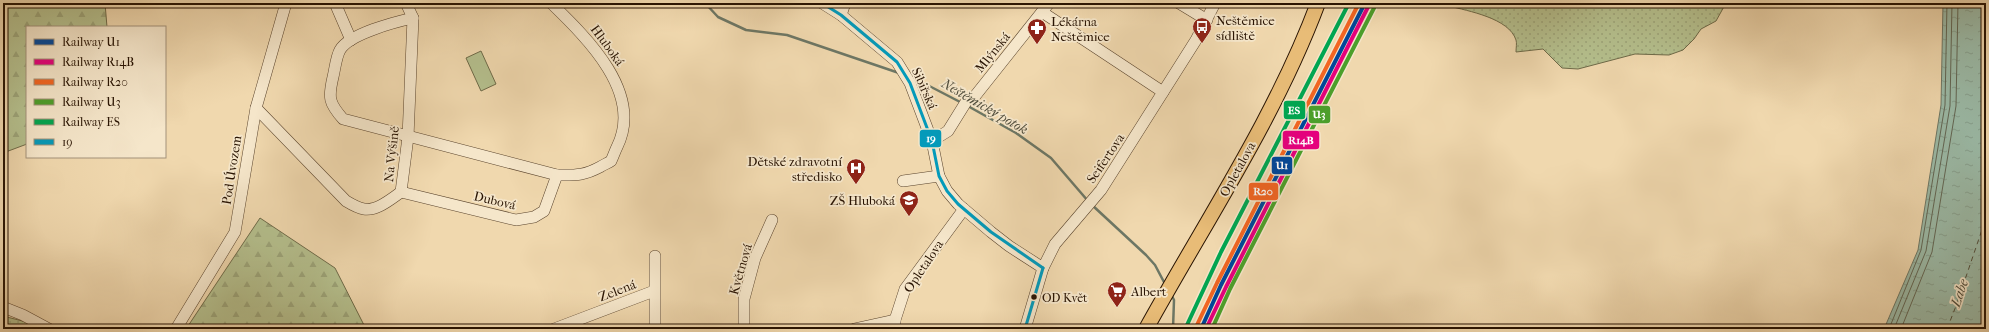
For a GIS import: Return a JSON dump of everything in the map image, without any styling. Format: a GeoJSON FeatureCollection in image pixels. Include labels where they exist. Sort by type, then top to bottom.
{"type":"FeatureCollection","features":[{"type":"Feature","properties":{"kind":"main road","name":"Opletalova"},"geometry":{"type":"LineString","coordinates":[[1146,329],[1247,152],[1293,65],[1318,3]]}},
{"type":"Feature","properties":{"kind":"street","name":"Pod Úvozem"},"geometry":{"type":"LineString","coordinates":[[176,329],[235,232],[256,108],[286,3]]}},
{"type":"Feature","properties":{"kind":"street"},"geometry":{"type":"LineString","coordinates":[[335,3],[351,40]]}},
{"type":"Feature","properties":{"kind":"street","name":"Na Výšině"},"geometry":{"type":"LineString","coordinates":[[256,108],[346,201],[364,209],[377,207],[401,192],[408,138],[413,18],[406,3]]}},
{"type":"Feature","properties":{"kind":"street","name":"Hluboká"},"geometry":{"type":"LineString","coordinates":[[552,3],[586,37],[614,77],[624,110],[624,134],[610,161],[586,174],[556,175]]}},
{"type":"Feature","properties":{"kind":"street","name":"Sibiřská"},"geometry":{"type":"LineString","coordinates":[[822,3],[841,15],[897,62],[908,80],[932,141],[939,176],[947,191],[964,209],[1009,246],[1043,268]]}},
{"type":"Feature","properties":{"kind":"street"},"geometry":{"type":"LineString","coordinates":[[841,15],[845,3]]}},
{"type":"Feature","properties":{"kind":"street","name":"Mlýnská"},"geometry":{"type":"LineString","coordinates":[[932,141],[948,132],[968,102],[1049,3]]}},
{"type":"Feature","properties":{"kind":"street"},"geometry":{"type":"LineString","coordinates":[[1179,3],[1207,20]]}},
{"type":"Feature","properties":{"kind":"street","name":"Seifertova"},"geometry":{"type":"LineString","coordinates":[[1025,329],[1043,268],[1055,244],[1094,199],[1130,145],[1207,20],[1215,3]]}},
{"type":"Feature","properties":{"kind":"street"},"geometry":{"type":"LineString","coordinates":[[1042,12],[1163,92]]}},
{"type":"Feature","properties":{"kind":"street"},"geometry":{"type":"LineString","coordinates":[[413,18],[381,26],[351,40],[340,50],[330,93],[331,106],[343,119],[408,138],[556,175]]}},
{"type":"Feature","properties":{"kind":"street","name":"Dubová"},"geometry":{"type":"LineString","coordinates":[[401,192],[516,220],[534,217],[544,211],[556,175]]}},
{"type":"Feature","properties":{"kind":"street"},"geometry":{"type":"LineString","coordinates":[[903,182],[939,176]]}},
{"type":"Feature","properties":{"kind":"street","name":"Opletalova"},"geometry":{"type":"LineString","coordinates":[[895,325],[905,289],[964,209]]}},
{"type":"Feature","properties":{"kind":"street","name":"Květnová"},"geometry":{"type":"LineString","coordinates":[[744,329],[744,299],[755,258],[772,220]]}},
{"type":"Feature","properties":{"kind":"street"},"geometry":{"type":"LineString","coordinates":[[654,256],[654,291]]}},
{"type":"Feature","properties":{"kind":"street","name":"Zelená"},"geometry":{"type":"LineString","coordinates":[[554,329],[654,291],[655,329]]}},
{"type":"Feature","properties":{"kind":"street"},"geometry":{"type":"LineString","coordinates":[[3,307],[23,315],[49,329]]}},
{"type":"Feature","properties":{"kind":"street"},"geometry":{"type":"LineString","coordinates":[[854,329],[895,325]]}},
{"type":"Feature","properties":{"kind":"green space"},"geometry":{"type":"Polygon","coordinates":[[[3,3],[105,3],[107,26],[26,26],[26,144],[3,153],[3,3]]]}},
{"type":"Feature","properties":{"kind":"green space"},"geometry":{"type":"Polygon","coordinates":[[[1447,3],[1726,3],[1716,21],[1701,29],[1683,50],[1669,55],[1635,54],[1578,69],[1562,68],[1543,49],[1516,52],[1516,40],[1512,32],[1505,26],[1477,13],[1449,6],[1447,3]]]}},
{"type":"Feature","properties":{"kind":"green space"},"geometry":{"type":"Polygon","coordinates":[[[481,51],[496,84],[481,91],[466,58],[481,51]]]}},
{"type":"Feature","properties":{"kind":"green space"},"geometry":{"type":"Polygon","coordinates":[[[260,218],[335,268],[366,329],[186,329],[260,218]]]}},
{"type":"Feature","properties":{"kind":"green space"},"geometry":{"type":"Polygon","coordinates":[[[3,316],[34,324],[41,329],[3,329],[3,316]]]}},
{"type":"Feature","properties":{"kind":"water","name":"Labe"},"geometry":{"type":"Polygon","coordinates":[[[1943,3],[1986,3],[1986,329],[1884,329],[1918,250],[1941,105],[1943,3]]]}},
{"type":"Feature","properties":{"kind":"waterway","name":"Neštěmický potok"},"geometry":{"type":"LineString","coordinates":[[705,3],[718,17],[746,30],[787,35],[899,73]]}},
{"type":"Feature","properties":{"kind":"waterway","name":"Neštěmický potok"},"geometry":{"type":"LineString","coordinates":[[910,76],[962,103]]}},
{"type":"Feature","properties":{"kind":"waterway","name":"Neštěmický potok"},"geometry":{"type":"LineString","coordinates":[[966,105],[1016,133],[1051,158],[1088,201]]}},
{"type":"Feature","properties":{"kind":"waterway","name":"Neštěmický potok"},"geometry":{"type":"LineString","coordinates":[[1092,205],[1146,255],[1155,265],[1165,284]]}},
{"type":"Feature","properties":{"kind":"waterway","name":"Neštěmický potok"},"geometry":{"type":"LineString","coordinates":[[1171,294],[1174,300],[1173,329]]}},
{"type":"Feature","properties":{"kind":"ferry route"},"geometry":{"type":"LineString","coordinates":[[1947,329],[1985,221],[1986,211]]}},
{"type":"Feature","properties":{"kind":"rail line","name":"ES"},"geometry":{"type":"LineString","coordinates":[[1187,325],[1221,252],[1349,3]]}},
{"type":"Feature","properties":{"kind":"rail line","name":"R20"},"geometry":{"type":"LineString","coordinates":[[1196,327],[1359,3]]}},
{"type":"Feature","properties":{"kind":"rail line","name":"U1"},"geometry":{"type":"LineString","coordinates":[[1201,329],[1221,285],[1365,3]]}},
{"type":"Feature","properties":{"kind":"rail line","name":"R14B"},"geometry":{"type":"LineString","coordinates":[[1206,329],[1369,5]]}},
{"type":"Feature","properties":{"kind":"rail line","name":"U3"},"geometry":{"type":"LineString","coordinates":[[1212,329],[1230,289],[1374,8]]}},
{"type":"Feature","properties":{"kind":"transit line","name":"19"},"geometry":{"type":"LineString","coordinates":[[822,3],[841,15],[897,62],[910,83],[932,141],[939,176],[947,191],[958,204],[991,232],[1043,268]]}},
{"type":"Feature","properties":{"kind":"transit line","name":"19"},"geometry":{"type":"LineString","coordinates":[[1025,329],[1043,268]]}},
{"type":"Feature","properties":{"kind":"place","name":"Neštěmice sídliště"},"geometry":{"type":"Point","coordinates":[1202,44]}},
{"type":"Feature","properties":{"kind":"place","name":"Lékárna Neštěmice"},"geometry":{"type":"Point","coordinates":[1037,45]}},
{"type":"Feature","properties":{"kind":"place","name":"Dětské zdravotní středisko"},"geometry":{"type":"Point","coordinates":[856,185]}},
{"type":"Feature","properties":{"kind":"place","name":"ZŠ Hluboká"},"geometry":{"type":"Point","coordinates":[909,217]}},
{"type":"Feature","properties":{"kind":"place","name":"OD Květ"},"geometry":{"type":"Point","coordinates":[1034,297]}},
{"type":"Feature","properties":{"kind":"place","name":"Albert"},"geometry":{"type":"Point","coordinates":[1117,308]}}]}
